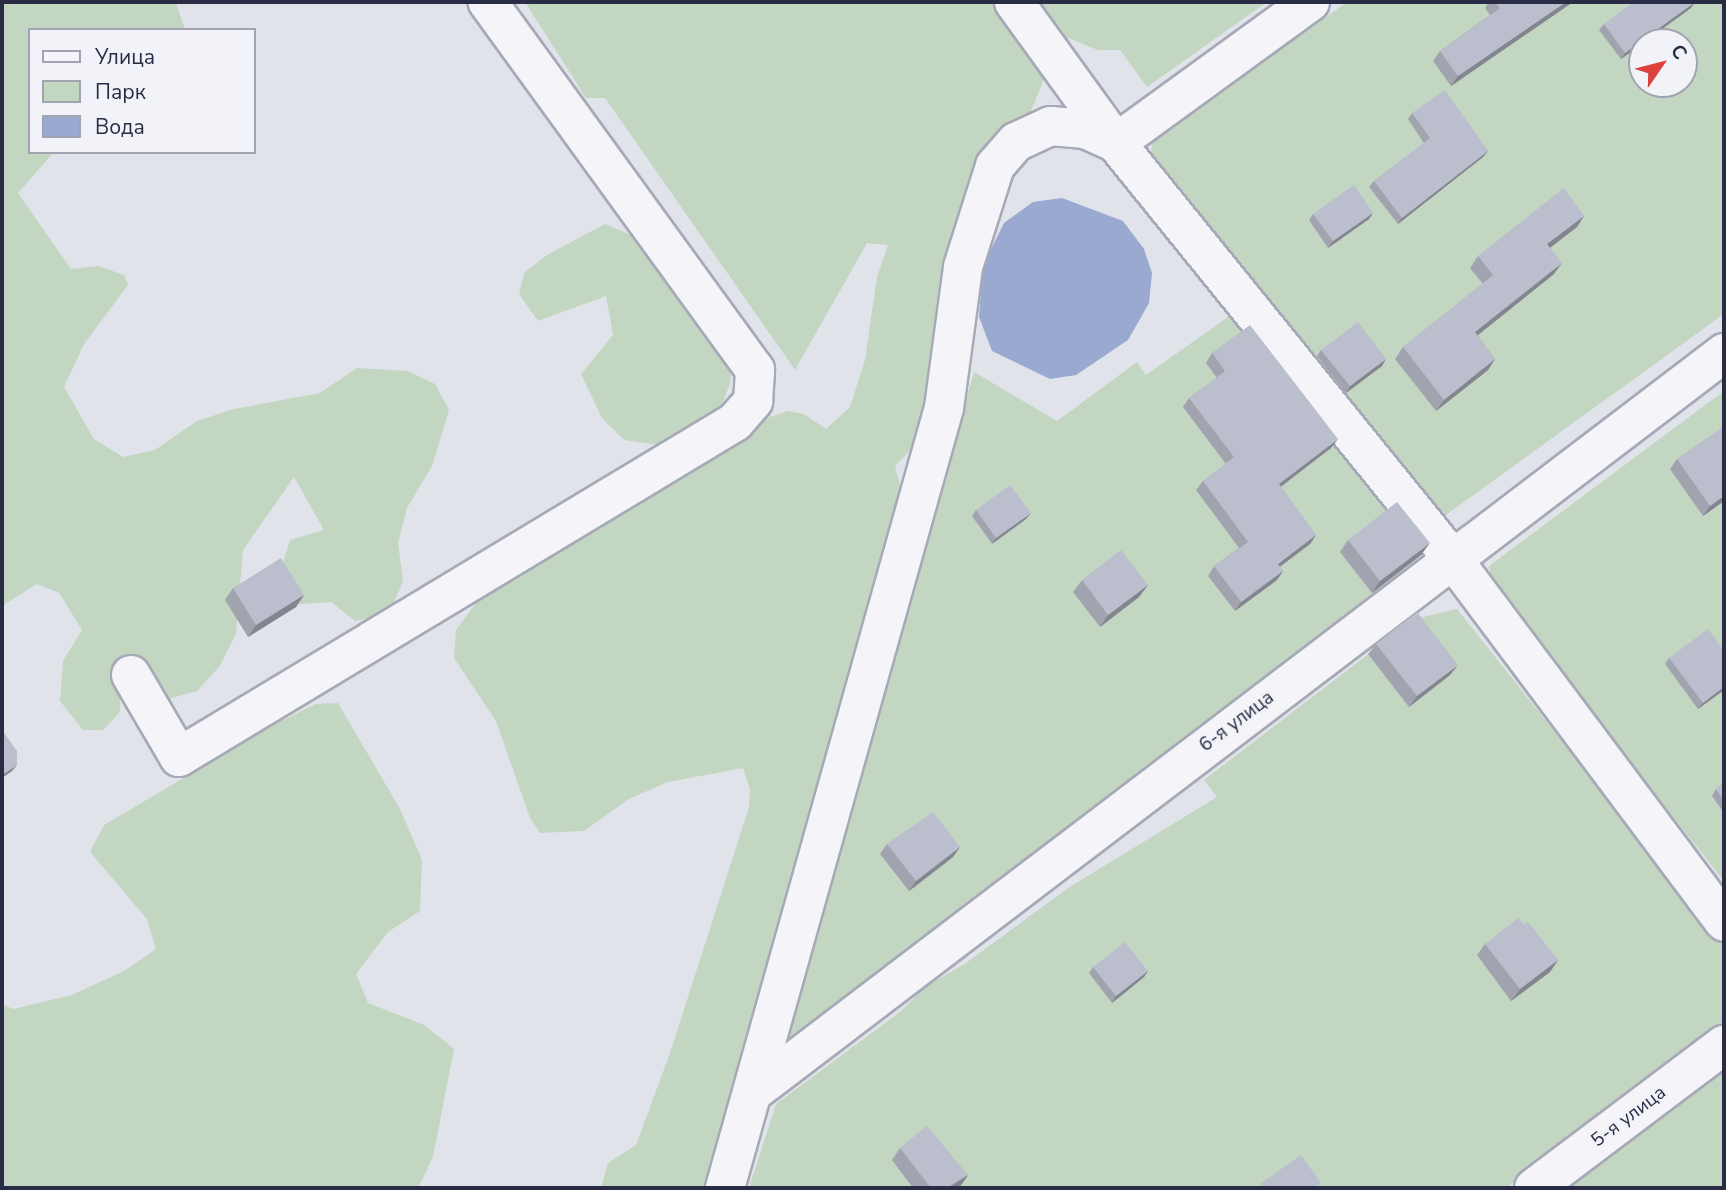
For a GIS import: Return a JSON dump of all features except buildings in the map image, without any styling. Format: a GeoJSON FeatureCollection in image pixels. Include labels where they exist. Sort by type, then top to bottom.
{"type":"FeatureCollection","features":[{"type":"Feature","properties":{"kind":"lane"},"geometry":{"type":"LineString","coordinates":[[131,675],[179,757],[735,422],[753,401],[755,370],[488,2]]}},
{"type":"Feature","properties":{"kind":"lane"},"geometry":{"type":"LineString","coordinates":[[1013,2],[1116,143],[1452,558],[1724,922]]}},
{"type":"Feature","properties":{"kind":"lane"},"geometry":{"type":"LineString","coordinates":[[1116,143],[1310,2]]}},
{"type":"Feature","properties":{"kind":"lane"},"geometry":{"type":"LineString","coordinates":[[725,1188],[944,408],[963,267],[995,166],[1016,142],[1051,126],[1085,130],[1116,143]]}},
{"type":"Feature","properties":{"kind":"lane","name":"6-я улица"},"geometry":{"type":"LineString","coordinates":[[752,1093],[1452,558],[1724,354]]}},
{"type":"Feature","properties":{"kind":"lane","name":"5-я улица"},"geometry":{"type":"LineString","coordinates":[[1534,1188],[1724,1045]]}},
{"type":"Feature","properties":{"kind":"green space"},"geometry":{"type":"Polygon","coordinates":[[[2,2],[176,2],[184,28],[28,28],[28,154],[52,154],[18,193],[71,269],[98,266],[124,275],[128,285],[84,344],[64,387],[94,439],[123,457],[155,450],[197,421],[234,409],[320,393],[357,368],[408,371],[435,384],[449,410],[432,466],[407,508],[398,543],[403,581],[389,614],[355,621],[331,602],[289,605],[280,573],[290,540],[324,530],[294,477],[243,550],[236,634],[219,667],[197,691],[168,699],[150,679],[120,684],[120,712],[103,730],[83,730],[60,701],[63,661],[82,630],[59,593],[37,584],[2,606],[2,2]]]}},
{"type":"Feature","properties":{"kind":"green space"},"geometry":{"type":"Polygon","coordinates":[[[525,2],[1267,2],[1147,87],[1120,50],[1098,50],[1068,38],[1055,52],[1018,143],[921,439],[895,466],[904,501],[714,1188],[601,1188],[608,1163],[636,1145],[670,1053],[749,807],[750,789],[743,768],[668,782],[629,799],[584,831],[540,833],[530,818],[496,721],[454,658],[456,630],[481,596],[764,419],[788,411],[804,414],[826,429],[850,407],[865,360],[877,277],[888,245],[867,243],[795,370],[605,98],[586,98],[525,2]]]}},
{"type":"Feature","properties":{"kind":"green space"},"geometry":{"type":"Polygon","coordinates":[[[1347,2],[1724,2],[1724,314],[1439,520],[1151,159],[1152,140],[1347,2]]]}},
{"type":"Feature","properties":{"kind":"green space"},"geometry":{"type":"Polygon","coordinates":[[[605,224],[655,245],[727,344],[731,381],[720,410],[660,445],[624,440],[602,418],[581,374],[613,335],[606,296],[538,321],[519,294],[524,273],[547,255],[605,224]]]}},
{"type":"Feature","properties":{"kind":"green space"},"geometry":{"type":"Polygon","coordinates":[[[1235,312],[1423,555],[792,1043],[783,1029],[974,372],[1057,421],[1137,362],[1146,375],[1235,312]]]}},
{"type":"Feature","properties":{"kind":"green space"},"geometry":{"type":"Polygon","coordinates":[[[1724,391],[1724,881],[1493,590],[1489,566],[1724,391]]]}},
{"type":"Feature","properties":{"kind":"green space"},"geometry":{"type":"Polygon","coordinates":[[[1457,609],[1722,942],[1724,1024],[1506,1188],[749,1188],[776,1104],[900,1012],[925,987],[966,963],[1068,888],[1217,797],[1204,780],[1414,619],[1457,609]]]}},
{"type":"Feature","properties":{"kind":"green space"},"geometry":{"type":"Polygon","coordinates":[[[338,703],[400,809],[422,860],[420,911],[388,932],[356,974],[368,1003],[424,1025],[454,1049],[433,1157],[418,1188],[2,1188],[2,1004],[13,1009],[72,995],[124,971],[156,949],[147,919],[90,852],[104,825],[275,724],[316,704],[338,703]]]}},
{"type":"Feature","properties":{"kind":"green space"},"geometry":{"type":"Polygon","coordinates":[[[1724,1065],[1724,1188],[1562,1188],[1724,1065]]]}},
{"type":"Feature","properties":{"kind":"water"},"geometry":{"type":"Polygon","coordinates":[[[1062,198],[1123,221],[1144,249],[1152,273],[1149,303],[1128,340],[1076,375],[1050,379],[992,351],[979,317],[983,265],[1004,223],[1033,202],[1062,198]]]}}]}
